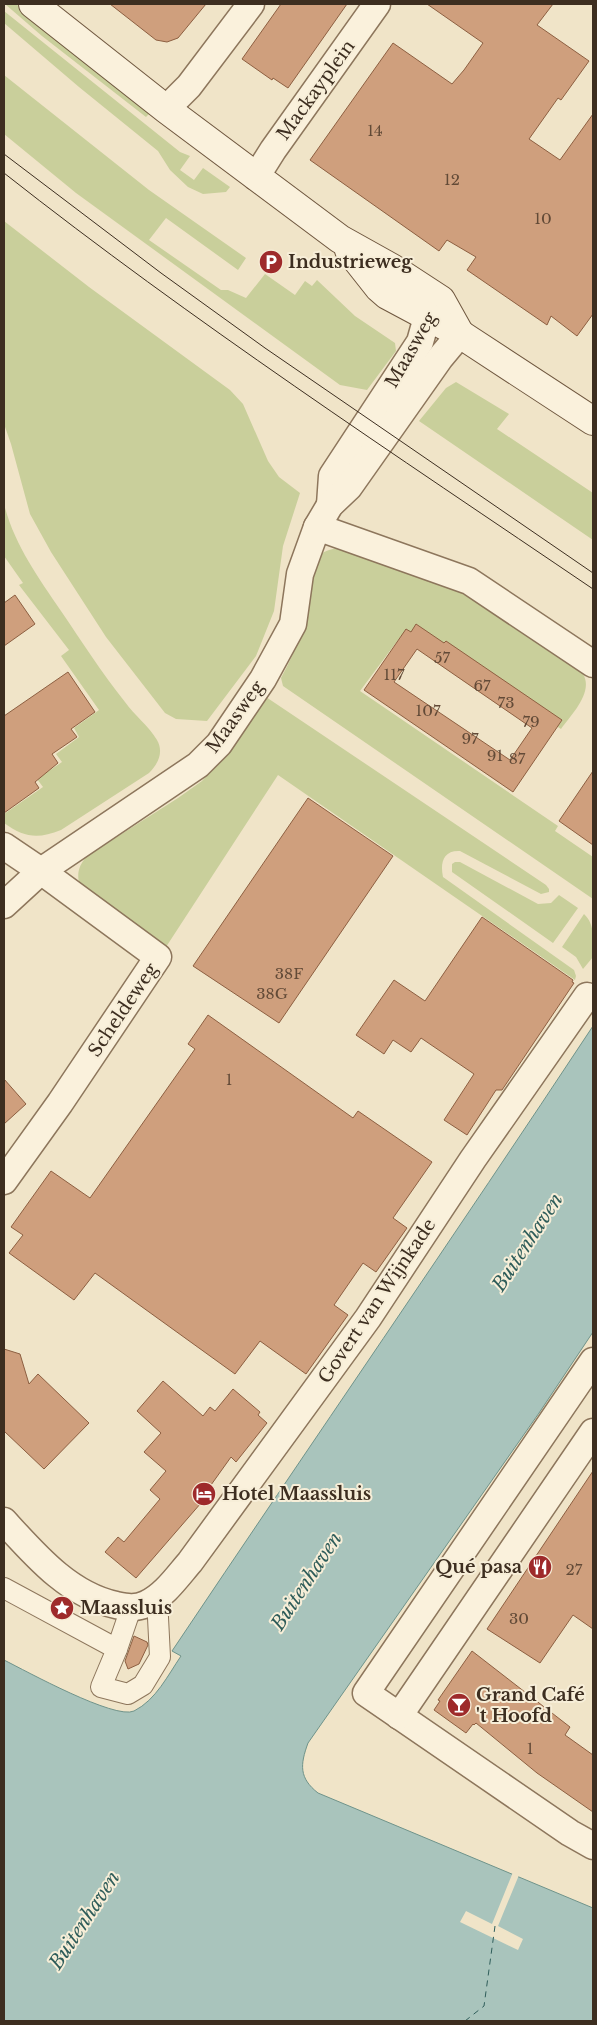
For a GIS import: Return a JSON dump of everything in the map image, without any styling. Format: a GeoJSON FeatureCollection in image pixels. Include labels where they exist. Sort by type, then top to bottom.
{"type":"FeatureCollection","features":[{"type":"Feature","properties":{"kind":"main road"},"geometry":{"type":"LineString","coordinates":[[33,4],[166,109],[340,239],[383,292],[434,309],[460,334],[593,421]]}},
{"type":"Feature","properties":{"kind":"street"},"geometry":{"type":"LineString","coordinates":[[166,109],[188,86],[252,4]]}},
{"type":"Feature","properties":{"kind":"street","name":"Mackayplein"},"geometry":{"type":"LineString","coordinates":[[256,177],[273,150],[377,4]]}},
{"type":"Feature","properties":{"kind":"street","name":"Maasweg"},"geometry":{"type":"LineString","coordinates":[[4,905],[41,871],[191,770],[219,744],[263,679],[293,624],[300,574],[323,516],[332,476],[420,342],[434,309]]}},
{"type":"Feature","properties":{"kind":"street","name":"Maasweg"},"geometry":{"type":"LineString","coordinates":[[323,516],[349,487],[440,358],[460,334]]}},
{"type":"Feature","properties":{"kind":"street"},"geometry":{"type":"LineString","coordinates":[[323,516],[469,581],[593,664]]}},
{"type":"Feature","properties":{"kind":"street"},"geometry":{"type":"LineString","coordinates":[[4,846],[41,871]]}},
{"type":"Feature","properties":{"kind":"street","name":"Scheldeweg"},"geometry":{"type":"LineString","coordinates":[[4,1181],[60,1103],[158,958],[41,871]]}},
{"type":"Feature","properties":{"kind":"street","name":"Govert van Wijnkade"},"geometry":{"type":"LineString","coordinates":[[157,1598],[190,1562],[368,1318],[473,1158],[587,996]]}},
{"type":"Feature","properties":{"kind":"street"},"geometry":{"type":"LineString","coordinates":[[593,1360],[366,1693],[570,1833],[593,1846]]}},
{"type":"Feature","properties":{"kind":"street"},"geometry":{"type":"LineString","coordinates":[[399,1716],[593,1432]]}},
{"type":"Feature","properties":{"kind":"street"},"geometry":{"type":"LineString","coordinates":[[4,1521],[51,1569],[78,1590],[100,1601],[131,1608],[144,1605],[157,1598],[160,1658],[143,1684],[128,1694],[101,1688],[131,1608]]}},
{"type":"Feature","properties":{"kind":"street"},"geometry":{"type":"LineString","coordinates":[[4,1588],[117,1648]]}},
{"type":"Feature","properties":{"kind":"green space"},"geometry":{"type":"Polygon","coordinates":[[[5,4],[16,4],[151,112],[146,117],[42,36],[5,4]]]}},
{"type":"Feature","properties":{"kind":"green space"},"geometry":{"type":"Polygon","coordinates":[[[4,11],[180,152],[190,156],[180,170],[194,180],[203,168],[230,187],[226,192],[203,194],[188,187],[170,170],[158,151],[4,23],[4,11]]]}},
{"type":"Feature","properties":{"kind":"green space"},"geometry":{"type":"Polygon","coordinates":[[[4,75],[149,190],[246,258],[238,270],[166,218],[149,240],[221,290],[228,290],[246,298],[265,274],[295,295],[305,281],[312,286],[317,280],[355,316],[395,343],[396,351],[367,390],[340,385],[76,193],[4,134],[4,75]]]}},
{"type":"Feature","properties":{"kind":"green space"},"geometry":{"type":"Polygon","coordinates":[[[4,221],[89,287],[230,390],[243,404],[268,461],[279,477],[300,493],[283,546],[274,611],[256,656],[207,721],[176,719],[165,713],[106,637],[51,552],[30,514],[4,424],[4,221]]]}},
{"type":"Feature","properties":{"kind":"green space"},"geometry":{"type":"Polygon","coordinates":[[[456,382],[509,414],[497,429],[593,493],[593,540],[419,421],[446,388],[456,382]]]}},
{"type":"Feature","properties":{"kind":"green space"},"geometry":{"type":"Polygon","coordinates":[[[4,504],[14,533],[35,573],[108,680],[154,735],[160,749],[159,758],[149,773],[61,830],[38,836],[19,832],[4,823],[4,814],[43,787],[37,779],[62,762],[56,754],[79,737],[74,728],[99,710],[61,656],[69,650],[19,585],[23,583],[4,556],[4,504]]]}},
{"type":"Feature","properties":{"kind":"green space"},"geometry":{"type":"Polygon","coordinates":[[[340,547],[451,587],[474,599],[583,674],[586,681],[584,696],[561,729],[435,647],[429,655],[401,636],[360,691],[558,826],[555,831],[593,857],[593,899],[283,686],[281,678],[297,645],[305,622],[316,562],[324,552],[340,547]]]}},
{"type":"Feature","properties":{"kind":"green space"},"geometry":{"type":"Polygon","coordinates":[[[266,697],[546,885],[549,892],[541,894],[460,851],[454,851],[446,855],[442,867],[443,877],[574,970],[575,980],[278,775],[166,947],[80,885],[79,870],[87,856],[202,781],[224,756],[266,697]]]}},
{"type":"Feature","properties":{"kind":"green space"},"geometry":{"type":"Polygon","coordinates":[[[460,862],[538,904],[551,903],[559,895],[578,908],[553,943],[452,872],[452,864],[460,862]]]}},
{"type":"Feature","properties":{"kind":"green space"},"geometry":{"type":"Polygon","coordinates":[[[584,914],[588,918],[592,929],[593,957],[583,969],[576,957],[562,947],[584,914]]]}},
{"type":"Feature","properties":{"kind":"water","name":"Buitenhaven"},"geometry":{"type":"Polygon","coordinates":[[[593,1026],[593,1332],[539,1413],[308,1743],[303,1771],[307,1782],[318,1793],[593,1908],[593,2021],[4,2021],[4,1660],[90,1702],[124,1712],[134,1711],[155,1694],[181,1656],[172,1651],[593,1026]]]}},
{"type":"Feature","properties":{"kind":"pier"},"geometry":{"type":"Polygon","coordinates":[[[513,1872],[519,1875],[498,1926],[523,1939],[518,1950],[460,1922],[466,1911],[492,1924],[513,1872]]]}},
{"type":"Feature","properties":{"kind":"building"},"geometry":{"type":"Polygon","coordinates":[[[110,4],[206,4],[178,38],[167,42],[156,40],[110,4]]]}},
{"type":"Feature","properties":{"kind":"building"},"geometry":{"type":"Polygon","coordinates":[[[281,4],[347,4],[288,88],[273,78],[272,80],[242,59],[281,4]]]}},
{"type":"Feature","properties":{"kind":"building"},"geometry":{"type":"Polygon","coordinates":[[[427,4],[553,4],[537,25],[589,61],[561,100],[558,98],[529,139],[560,160],[593,114],[593,314],[577,336],[551,316],[547,325],[467,270],[476,257],[447,240],[439,251],[310,160],[393,43],[452,84],[464,70],[483,43],[427,4]]]}},
{"type":"Feature","properties":{"kind":"building"},"geometry":{"type":"Polygon","coordinates":[[[15,595],[35,624],[4,646],[4,603],[15,595]]]}},
{"type":"Feature","properties":{"kind":"building"},"geometry":{"type":"Polygon","coordinates":[[[416,624],[444,643],[446,641],[562,720],[513,792],[364,690],[406,629],[411,632],[416,624]],[[417,649],[394,682],[510,760],[532,728],[417,649]]]}},
{"type":"Feature","properties":{"kind":"building"},"geometry":{"type":"Polygon","coordinates":[[[68,672],[95,712],[71,729],[77,737],[52,754],[58,763],[35,782],[39,788],[4,813],[4,716],[68,672]]]}},
{"type":"Feature","properties":{"kind":"building"},"geometry":{"type":"Polygon","coordinates":[[[593,771],[593,845],[559,821],[593,771]]]}},
{"type":"Feature","properties":{"kind":"building"},"geometry":{"type":"Polygon","coordinates":[[[308,798],[393,856],[279,1023],[193,966],[308,798]]]}},
{"type":"Feature","properties":{"kind":"building"},"geometry":{"type":"Polygon","coordinates":[[[482,917],[573,980],[572,982],[574,983],[502,1090],[496,1090],[467,1135],[444,1120],[474,1074],[421,1038],[411,1052],[393,1040],[384,1054],[356,1035],[394,980],[425,1001],[482,917]]]}},
{"type":"Feature","properties":{"kind":"building"},"geometry":{"type":"Polygon","coordinates":[[[208,1015],[353,1118],[358,1111],[432,1162],[393,1218],[407,1228],[376,1272],[363,1263],[334,1305],[348,1315],[306,1374],[260,1341],[235,1374],[95,1273],[74,1300],[9,1253],[23,1235],[11,1227],[51,1171],[90,1198],[195,1049],[188,1044],[208,1015]]]}},
{"type":"Feature","properties":{"kind":"building"},"geometry":{"type":"Polygon","coordinates":[[[4,1079],[26,1104],[4,1124],[4,1079]]]}},
{"type":"Feature","properties":{"kind":"building"},"geometry":{"type":"Polygon","coordinates":[[[4,1349],[20,1354],[29,1384],[38,1374],[89,1423],[44,1469],[4,1431],[4,1349]]]}},
{"type":"Feature","properties":{"kind":"building"},"geometry":{"type":"Polygon","coordinates":[[[163,1381],[203,1416],[210,1407],[215,1411],[233,1389],[260,1412],[258,1415],[267,1423],[236,1462],[231,1457],[211,1485],[214,1488],[136,1578],[105,1552],[118,1537],[124,1542],[160,1499],[150,1490],[166,1471],[144,1452],[161,1433],[137,1411],[163,1381]]]}},
{"type":"Feature","properties":{"kind":"building"},"geometry":{"type":"Polygon","coordinates":[[[593,1471],[593,1629],[573,1615],[540,1663],[487,1629],[593,1471]]]}},
{"type":"Feature","properties":{"kind":"building"},"geometry":{"type":"Polygon","coordinates":[[[134,1636],[147,1642],[148,1645],[139,1664],[128,1669],[125,1661],[134,1636]]]}},
{"type":"Feature","properties":{"kind":"building"},"geometry":{"type":"Polygon","coordinates":[[[472,1651],[570,1727],[565,1735],[593,1755],[593,1812],[537,1773],[476,1723],[466,1733],[434,1710],[440,1701],[438,1700],[472,1651]]]}},
{"type":"Feature","properties":{"kind":"ferry route"},"geometry":{"type":"LineString","coordinates":[[465,2021],[484,2006],[495,1926]]}},
{"type":"Feature","properties":{"kind":"tram line"},"geometry":{"type":"LineString","coordinates":[[4,154],[161,273],[265,348],[593,573]]}},
{"type":"Feature","properties":{"kind":"tram line"},"geometry":{"type":"LineString","coordinates":[[4,173],[75,228],[221,335],[593,589]]}},
{"type":"Feature","properties":{"kind":"place","name":"Industrieweg"},"geometry":{"type":"Point","coordinates":[271,262]}},
{"type":"Feature","properties":{"kind":"place","name":"Hotel Maassluis"},"geometry":{"type":"Point","coordinates":[204,1494]}},
{"type":"Feature","properties":{"kind":"place","name":"Qué pasa"},"geometry":{"type":"Point","coordinates":[540,1567]}},
{"type":"Feature","properties":{"kind":"place","name":"Maassluis"},"geometry":{"type":"Point","coordinates":[62,1608]}},
{"type":"Feature","properties":{"kind":"place","name":"Grand Café 't Hoofd"},"geometry":{"type":"Point","coordinates":[459,1705]}}]}
